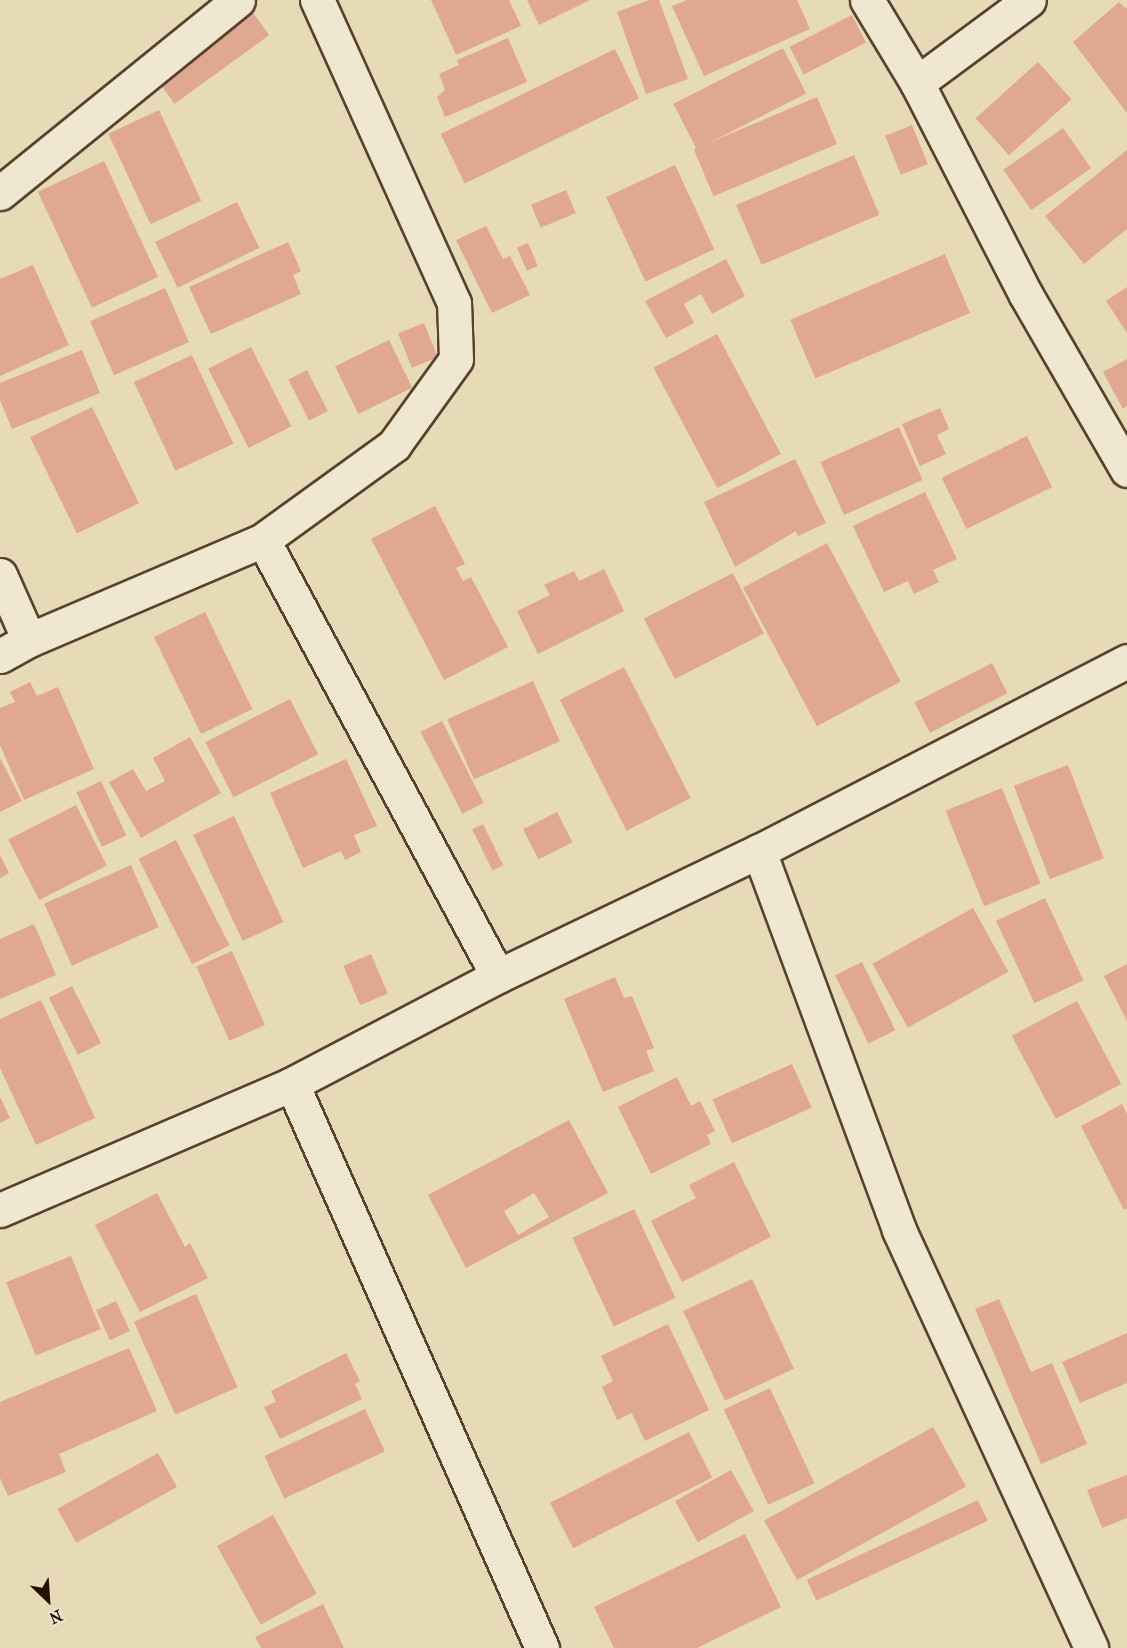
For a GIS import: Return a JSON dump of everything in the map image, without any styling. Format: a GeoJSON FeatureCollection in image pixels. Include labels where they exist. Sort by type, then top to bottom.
{"type":"FeatureCollection","features":[{"type":"Feature","properties":{"kind":"street"},"geometry":{"type":"LineString","coordinates":[[0,193],[238,0]]}},
{"type":"Feature","properties":{"kind":"street"},"geometry":{"type":"LineString","coordinates":[[0,656],[28,640],[263,540],[394,445],[456,359],[454,303],[317,0]]}},
{"type":"Feature","properties":{"kind":"street"},"geometry":{"type":"LineString","coordinates":[[867,0],[916,83],[1026,295],[1127,470]]}},
{"type":"Feature","properties":{"kind":"street"},"geometry":{"type":"LineString","coordinates":[[916,83],[1029,0]]}},
{"type":"Feature","properties":{"kind":"street"},"geometry":{"type":"LineString","coordinates":[[263,540],[498,976]]}},
{"type":"Feature","properties":{"kind":"street"},"geometry":{"type":"LineString","coordinates":[[0,575],[28,640]]}},
{"type":"Feature","properties":{"kind":"street"},"geometry":{"type":"LineString","coordinates":[[0,1210],[291,1084],[498,976],[759,851],[1127,661]]}},
{"type":"Feature","properties":{"kind":"street"},"geometry":{"type":"LineString","coordinates":[[759,851],[899,1230],[1091,1648]]}},
{"type":"Feature","properties":{"kind":"street"},"geometry":{"type":"LineString","coordinates":[[291,1084],[542,1648]]}},
{"type":"Feature","properties":{"kind":"building"},"geometry":{"type":"Polygon","coordinates":[[[431,0],[509,0],[521,26],[456,55],[431,0]]]}},
{"type":"Feature","properties":{"kind":"building"},"geometry":{"type":"Polygon","coordinates":[[[527,0],[590,0],[539,25],[527,0]]]}},
{"type":"Feature","properties":{"kind":"building"},"geometry":{"type":"Polygon","coordinates":[[[649,0],[659,0],[688,79],[646,94],[617,12],[649,0]]]}},
{"type":"Feature","properties":{"kind":"building"},"geometry":{"type":"Polygon","coordinates":[[[687,0],[797,0],[810,29],[704,76],[672,6],[687,0]]]}},
{"type":"Feature","properties":{"kind":"building"},"geometry":{"type":"Polygon","coordinates":[[[1119,2],[1127,9],[1127,113],[1073,42],[1119,2]]]}},
{"type":"Feature","properties":{"kind":"building"},"geometry":{"type":"Polygon","coordinates":[[[251,10],[269,35],[175,104],[156,79],[251,10]]]}},
{"type":"Feature","properties":{"kind":"building"},"geometry":{"type":"Polygon","coordinates":[[[852,15],[866,43],[804,74],[790,47],[852,15]]]}},
{"type":"Feature","properties":{"kind":"building"},"geometry":{"type":"Polygon","coordinates":[[[508,38],[527,82],[445,117],[437,97],[445,90],[439,74],[459,65],[457,60],[508,38]]]}},
{"type":"Feature","properties":{"kind":"building"},"geometry":{"type":"Polygon","coordinates":[[[783,48],[806,93],[697,149],[673,104],[783,48]]]}},
{"type":"Feature","properties":{"kind":"building"},"geometry":{"type":"Polygon","coordinates":[[[615,49],[639,98],[465,183],[441,134],[615,49]]]}},
{"type":"Feature","properties":{"kind":"building"},"geometry":{"type":"Polygon","coordinates":[[[1038,62],[1071,99],[1009,155],[976,118],[1038,62]]]}},
{"type":"Feature","properties":{"kind":"building"},"geometry":{"type":"Polygon","coordinates":[[[817,97],[837,144],[714,196],[694,149],[817,97]]]}},
{"type":"Feature","properties":{"kind":"building"},"geometry":{"type":"Polygon","coordinates":[[[159,110],[201,201],[151,224],[108,134],[159,110]]]}},
{"type":"Feature","properties":{"kind":"building"},"geometry":{"type":"Polygon","coordinates":[[[912,125],[928,164],[901,175],[885,136],[912,125]]]}},
{"type":"Feature","properties":{"kind":"building"},"geometry":{"type":"Polygon","coordinates":[[[1063,128],[1091,168],[1031,210],[1003,170],[1063,128]]]}},
{"type":"Feature","properties":{"kind":"building"},"geometry":{"type":"Polygon","coordinates":[[[1127,150],[1127,229],[1084,264],[1045,216],[1127,150]]]}},
{"type":"Feature","properties":{"kind":"building"},"geometry":{"type":"Polygon","coordinates":[[[854,155],[879,215],[762,265],[736,205],[854,155]]]}},
{"type":"Feature","properties":{"kind":"building"},"geometry":{"type":"Polygon","coordinates":[[[104,161],[158,277],[92,308],[38,192],[104,161]]]}},
{"type":"Feature","properties":{"kind":"building"},"geometry":{"type":"Polygon","coordinates":[[[675,165],[714,249],[645,281],[606,197],[675,165]]]}},
{"type":"Feature","properties":{"kind":"building"},"geometry":{"type":"Polygon","coordinates":[[[566,190],[576,213],[541,228],[531,205],[566,190]]]}},
{"type":"Feature","properties":{"kind":"building"},"geometry":{"type":"Polygon","coordinates":[[[237,202],[259,248],[178,288],[155,242],[237,202]]]}},
{"type":"Feature","properties":{"kind":"building"},"geometry":{"type":"Polygon","coordinates":[[[486,226],[503,259],[510,256],[530,295],[492,313],[456,240],[486,226]]]}},
{"type":"Feature","properties":{"kind":"building"},"geometry":{"type":"Polygon","coordinates":[[[288,242],[301,271],[293,275],[301,294],[211,334],[189,287],[288,242]]]}},
{"type":"Feature","properties":{"kind":"building"},"geometry":{"type":"Polygon","coordinates":[[[528,243],[538,266],[527,271],[517,248],[528,243]]]}},
{"type":"Feature","properties":{"kind":"building"},"geometry":{"type":"Polygon","coordinates":[[[945,254],[970,313],[815,379],[790,320],[945,254]]]}},
{"type":"Feature","properties":{"kind":"building"},"geometry":{"type":"Polygon","coordinates":[[[726,259],[745,296],[712,314],[701,294],[684,304],[694,323],[666,338],[645,301],[726,259]]]}},
{"type":"Feature","properties":{"kind":"building"},"geometry":{"type":"Polygon","coordinates":[[[33,265],[69,345],[0,376],[0,279],[33,265]]]}},
{"type":"Feature","properties":{"kind":"building"},"geometry":{"type":"Polygon","coordinates":[[[1127,287],[1127,333],[1106,301],[1127,287]]]}},
{"type":"Feature","properties":{"kind":"building"},"geometry":{"type":"Polygon","coordinates":[[[165,288],[189,342],[114,375],[90,321],[165,288]]]}},
{"type":"Feature","properties":{"kind":"building"},"geometry":{"type":"Polygon","coordinates":[[[424,323],[438,357],[412,368],[398,333],[424,323]]]}},
{"type":"Feature","properties":{"kind":"building"},"geometry":{"type":"Polygon","coordinates":[[[717,334],[781,454],[717,488],[653,368],[717,334]]]}},
{"type":"Feature","properties":{"kind":"building"},"geometry":{"type":"Polygon","coordinates":[[[389,340],[412,388],[358,414],[335,366],[389,340]]]}},
{"type":"Feature","properties":{"kind":"building"},"geometry":{"type":"Polygon","coordinates":[[[251,347],[291,426],[249,448],[208,369],[251,347]]]}},
{"type":"Feature","properties":{"kind":"building"},"geometry":{"type":"Polygon","coordinates":[[[82,350],[100,393],[12,429],[0,400],[0,383],[82,350]]]}},
{"type":"Feature","properties":{"kind":"building"},"geometry":{"type":"Polygon","coordinates":[[[192,355],[233,444],[175,471],[134,382],[192,355]]]}},
{"type":"Feature","properties":{"kind":"building"},"geometry":{"type":"Polygon","coordinates":[[[1127,359],[1127,406],[1123,409],[1103,372],[1127,359]]]}},
{"type":"Feature","properties":{"kind":"building"},"geometry":{"type":"Polygon","coordinates":[[[307,370],[328,411],[309,421],[288,380],[307,370]]]}},
{"type":"Feature","properties":{"kind":"building"},"geometry":{"type":"Polygon","coordinates":[[[92,407],[139,503],[77,533],[30,437],[92,407]]]}},
{"type":"Feature","properties":{"kind":"building"},"geometry":{"type":"Polygon","coordinates":[[[940,408],[949,429],[937,435],[946,454],[920,466],[902,424],[940,408]]]}},
{"type":"Feature","properties":{"kind":"building"},"geometry":{"type":"Polygon","coordinates":[[[899,427],[923,480],[844,515],[820,462],[899,427]]]}},
{"type":"Feature","properties":{"kind":"building"},"geometry":{"type":"Polygon","coordinates":[[[1027,436],[1052,487],[967,529],[942,478],[1027,436]]]}},
{"type":"Feature","properties":{"kind":"building"},"geometry":{"type":"Polygon","coordinates":[[[795,459],[826,523],[798,536],[796,531],[735,567],[704,502],[795,459]]]}},
{"type":"Feature","properties":{"kind":"building"},"geometry":{"type":"Polygon","coordinates":[[[925,492],[957,559],[933,570],[939,582],[914,594],[908,581],[884,592],[853,526],[925,492]]]}},
{"type":"Feature","properties":{"kind":"building"},"geometry":{"type":"Polygon","coordinates":[[[435,506],[465,564],[456,568],[463,581],[471,577],[508,647],[444,680],[371,539],[435,506]]]}},
{"type":"Feature","properties":{"kind":"building"},"geometry":{"type":"Polygon","coordinates":[[[827,543],[901,682],[817,726],[743,588],[827,543]]]}},
{"type":"Feature","properties":{"kind":"building"},"geometry":{"type":"Polygon","coordinates":[[[604,569],[624,611],[538,654],[517,611],[550,595],[544,585],[574,571],[579,581],[604,569]]]}},
{"type":"Feature","properties":{"kind":"building"},"geometry":{"type":"Polygon","coordinates":[[[733,573],[764,634],[675,679],[644,618],[733,573]]]}},
{"type":"Feature","properties":{"kind":"building"},"geometry":{"type":"Polygon","coordinates":[[[205,612],[252,709],[201,734],[154,637],[205,612]]]}},
{"type":"Feature","properties":{"kind":"building"},"geometry":{"type":"Polygon","coordinates":[[[992,663],[1007,693],[930,733],[914,702],[992,663]]]}},
{"type":"Feature","properties":{"kind":"building"},"geometry":{"type":"Polygon","coordinates":[[[624,667],[691,798],[627,831],[560,700],[624,667]]]}},
{"type":"Feature","properties":{"kind":"building"},"geometry":{"type":"Polygon","coordinates":[[[533,681],[560,741],[474,780],[447,719],[533,681]]]}},
{"type":"Feature","properties":{"kind":"building"},"geometry":{"type":"Polygon","coordinates":[[[30,682],[37,696],[58,687],[94,769],[24,800],[0,745],[0,708],[15,702],[10,692],[30,682]]]}},
{"type":"Feature","properties":{"kind":"building"},"geometry":{"type":"Polygon","coordinates":[[[290,699],[318,754],[234,797],[205,742],[290,699]]]}},
{"type":"Feature","properties":{"kind":"building"},"geometry":{"type":"Polygon","coordinates":[[[442,721],[484,803],[462,814],[421,732],[442,721]]]}},
{"type":"Feature","properties":{"kind":"building"},"geometry":{"type":"Polygon","coordinates":[[[190,737],[221,793],[141,838],[109,782],[133,769],[146,791],[165,781],[153,758],[190,737]]]}},
{"type":"Feature","properties":{"kind":"building"},"geometry":{"type":"Polygon","coordinates":[[[0,758],[22,801],[0,812],[0,758]]]}},
{"type":"Feature","properties":{"kind":"building"},"geometry":{"type":"Polygon","coordinates":[[[346,759],[377,826],[354,835],[361,852],[345,860],[341,851],[303,868],[270,793],[346,759]]]}},
{"type":"Feature","properties":{"kind":"building"},"geometry":{"type":"Polygon","coordinates":[[[1068,765],[1104,858],[1050,879],[1014,786],[1068,765]]]}},
{"type":"Feature","properties":{"kind":"building"},"geometry":{"type":"Polygon","coordinates":[[[101,781],[126,835],[102,847],[77,792],[101,781]]]}},
{"type":"Feature","properties":{"kind":"building"},"geometry":{"type":"Polygon","coordinates":[[[1002,788],[1041,883],[984,906],[945,811],[1002,788]]]}},
{"type":"Feature","properties":{"kind":"building"},"geometry":{"type":"Polygon","coordinates":[[[76,805],[107,866],[39,900],[8,840],[76,805]]]}},
{"type":"Feature","properties":{"kind":"building"},"geometry":{"type":"Polygon","coordinates":[[[557,812],[572,842],[539,860],[523,829],[557,812]]]}},
{"type":"Feature","properties":{"kind":"building"},"geometry":{"type":"Polygon","coordinates":[[[234,816],[283,922],[243,941],[193,835],[234,816]]]}},
{"type":"Feature","properties":{"kind":"building"},"geometry":{"type":"Polygon","coordinates":[[[483,824],[503,865],[492,871],[472,829],[483,824]]]}},
{"type":"Feature","properties":{"kind":"building"},"geometry":{"type":"Polygon","coordinates":[[[176,840],[230,945],[192,964],[139,859],[176,840]]]}},
{"type":"Feature","properties":{"kind":"building"},"geometry":{"type":"Polygon","coordinates":[[[0,855],[9,873],[0,878],[0,855]]]}},
{"type":"Feature","properties":{"kind":"building"},"geometry":{"type":"Polygon","coordinates":[[[131,865],[159,927],[72,966],[44,904],[131,865]]]}},
{"type":"Feature","properties":{"kind":"building"},"geometry":{"type":"Polygon","coordinates":[[[1045,898],[1083,980],[1035,1003],[996,921],[1045,898]]]}},
{"type":"Feature","properties":{"kind":"building"},"geometry":{"type":"Polygon","coordinates":[[[973,908],[1008,972],[908,1028],[872,964],[973,908]]]}},
{"type":"Feature","properties":{"kind":"building"},"geometry":{"type":"Polygon","coordinates":[[[34,924],[56,975],[0,999],[0,939],[34,924]]]}},
{"type":"Feature","properties":{"kind":"building"},"geometry":{"type":"Polygon","coordinates":[[[232,951],[265,1025],[229,1041],[196,967],[232,951]]]}},
{"type":"Feature","properties":{"kind":"building"},"geometry":{"type":"Polygon","coordinates":[[[371,954],[388,994],[360,1005],[343,966],[371,954]]]}},
{"type":"Feature","properties":{"kind":"building"},"geometry":{"type":"Polygon","coordinates":[[[862,962],[895,1030],[868,1043],[835,975],[862,962]]]}},
{"type":"Feature","properties":{"kind":"building"},"geometry":{"type":"Polygon","coordinates":[[[1127,964],[1127,1021],[1104,976],[1127,964]]]}},
{"type":"Feature","properties":{"kind":"building"},"geometry":{"type":"Polygon","coordinates":[[[615,977],[624,998],[632,996],[654,1048],[646,1051],[654,1071],[603,1092],[564,999],[615,977]]]}},
{"type":"Feature","properties":{"kind":"building"},"geometry":{"type":"Polygon","coordinates":[[[72,986],[101,1043],[78,1055],[49,998],[72,986]]]}},
{"type":"Feature","properties":{"kind":"building"},"geometry":{"type":"Polygon","coordinates":[[[41,1000],[95,1118],[36,1145],[0,1068],[0,1019],[41,1000]]]}},
{"type":"Feature","properties":{"kind":"building"},"geometry":{"type":"Polygon","coordinates":[[[1077,1001],[1121,1084],[1056,1119],[1012,1036],[1077,1001]]]}},
{"type":"Feature","properties":{"kind":"building"},"geometry":{"type":"Polygon","coordinates":[[[792,1064],[812,1108],[732,1143],[713,1099],[792,1064]]]}},
{"type":"Feature","properties":{"kind":"building"},"geometry":{"type":"Polygon","coordinates":[[[677,1077],[691,1106],[700,1101],[715,1131],[707,1135],[711,1144],[651,1174],[618,1107],[677,1077]]]}},
{"type":"Feature","properties":{"kind":"building"},"geometry":{"type":"Polygon","coordinates":[[[0,1097],[10,1118],[0,1123],[0,1097]]]}},
{"type":"Feature","properties":{"kind":"building"},"geometry":{"type":"Polygon","coordinates":[[[1122,1104],[1127,1114],[1127,1208],[1124,1210],[1081,1126],[1122,1104]]]}},
{"type":"Feature","properties":{"kind":"building"},"geometry":{"type":"Polygon","coordinates":[[[569,1120],[608,1193],[466,1268],[428,1195],[569,1120]],[[534,1193],[504,1211],[518,1235],[549,1217],[534,1193]]]}},
{"type":"Feature","properties":{"kind":"building"},"geometry":{"type":"Polygon","coordinates":[[[734,1162],[771,1237],[682,1282],[651,1221],[696,1198],[689,1185],[734,1162]]]}},
{"type":"Feature","properties":{"kind":"building"},"geometry":{"type":"Polygon","coordinates":[[[157,1193],[185,1247],[190,1243],[208,1278],[140,1312],[95,1225],[157,1193]]]}},
{"type":"Feature","properties":{"kind":"building"},"geometry":{"type":"Polygon","coordinates":[[[634,1209],[675,1298],[614,1327],[572,1238],[634,1209]]]}},
{"type":"Feature","properties":{"kind":"building"},"geometry":{"type":"Polygon","coordinates":[[[71,1256],[101,1329],[36,1355],[6,1282],[71,1256]]]}},
{"type":"Feature","properties":{"kind":"building"},"geometry":{"type":"Polygon","coordinates":[[[752,1279],[794,1369],[725,1401],[683,1311],[752,1279]]]}},
{"type":"Feature","properties":{"kind":"building"},"geometry":{"type":"Polygon","coordinates":[[[196,1294],[237,1387],[175,1415],[134,1322],[196,1294]]]}},
{"type":"Feature","properties":{"kind":"building"},"geometry":{"type":"Polygon","coordinates":[[[999,1299],[1031,1372],[1052,1363],[1087,1444],[1041,1464],[975,1309],[999,1299]]]}},
{"type":"Feature","properties":{"kind":"building"},"geometry":{"type":"Polygon","coordinates":[[[116,1301],[130,1331],[110,1340],[96,1310],[116,1301]]]}},
{"type":"Feature","properties":{"kind":"building"},"geometry":{"type":"Polygon","coordinates":[[[668,1324],[709,1410],[645,1441],[632,1413],[617,1420],[602,1387],[613,1381],[601,1356],[668,1324]]]}},
{"type":"Feature","properties":{"kind":"building"},"geometry":{"type":"Polygon","coordinates":[[[1127,1333],[1127,1383],[1080,1403],[1062,1362],[1127,1333]]]}},
{"type":"Feature","properties":{"kind":"building"},"geometry":{"type":"Polygon","coordinates":[[[129,1348],[157,1411],[59,1454],[66,1472],[8,1496],[0,1478],[0,1402],[129,1348]]]}},
{"type":"Feature","properties":{"kind":"building"},"geometry":{"type":"Polygon","coordinates":[[[346,1353],[360,1381],[355,1384],[362,1399],[280,1439],[264,1407],[276,1402],[271,1391],[346,1353]]]}},
{"type":"Feature","properties":{"kind":"building"},"geometry":{"type":"Polygon","coordinates":[[[770,1388],[814,1483],[768,1505],[724,1410],[770,1388]]]}},
{"type":"Feature","properties":{"kind":"building"},"geometry":{"type":"Polygon","coordinates":[[[365,1409],[385,1452],[284,1499],[264,1456],[365,1409]]]}},
{"type":"Feature","properties":{"kind":"building"},"geometry":{"type":"Polygon","coordinates":[[[933,1427],[966,1486],[797,1580],[764,1521],[933,1427]]]}},
{"type":"Feature","properties":{"kind":"building"},"geometry":{"type":"Polygon","coordinates":[[[689,1432],[712,1477],[573,1548],[550,1503],[689,1432]]]}},
{"type":"Feature","properties":{"kind":"building"},"geometry":{"type":"Polygon","coordinates":[[[158,1453],[177,1487],[76,1543],[57,1509],[158,1453]]]}},
{"type":"Feature","properties":{"kind":"building"},"geometry":{"type":"Polygon","coordinates":[[[731,1470],[754,1511],[698,1542],[675,1501],[731,1470]]]}},
{"type":"Feature","properties":{"kind":"building"},"geometry":{"type":"Polygon","coordinates":[[[1127,1475],[1127,1518],[1102,1528],[1087,1490],[1127,1475]]]}},
{"type":"Feature","properties":{"kind":"building"},"geometry":{"type":"Polygon","coordinates":[[[978,1500],[988,1521],[816,1601],[807,1580],[978,1500]]]}},
{"type":"Feature","properties":{"kind":"building"},"geometry":{"type":"Polygon","coordinates":[[[273,1515],[317,1594],[261,1625],[217,1546],[273,1515]]]}},
{"type":"Feature","properties":{"kind":"building"},"geometry":{"type":"Polygon","coordinates":[[[745,1534],[781,1607],[697,1648],[614,1648],[594,1607],[745,1534]]]}},
{"type":"Feature","properties":{"kind":"building"},"geometry":{"type":"Polygon","coordinates":[[[323,1604],[344,1648],[261,1648],[255,1637],[323,1604]]]}}]}
